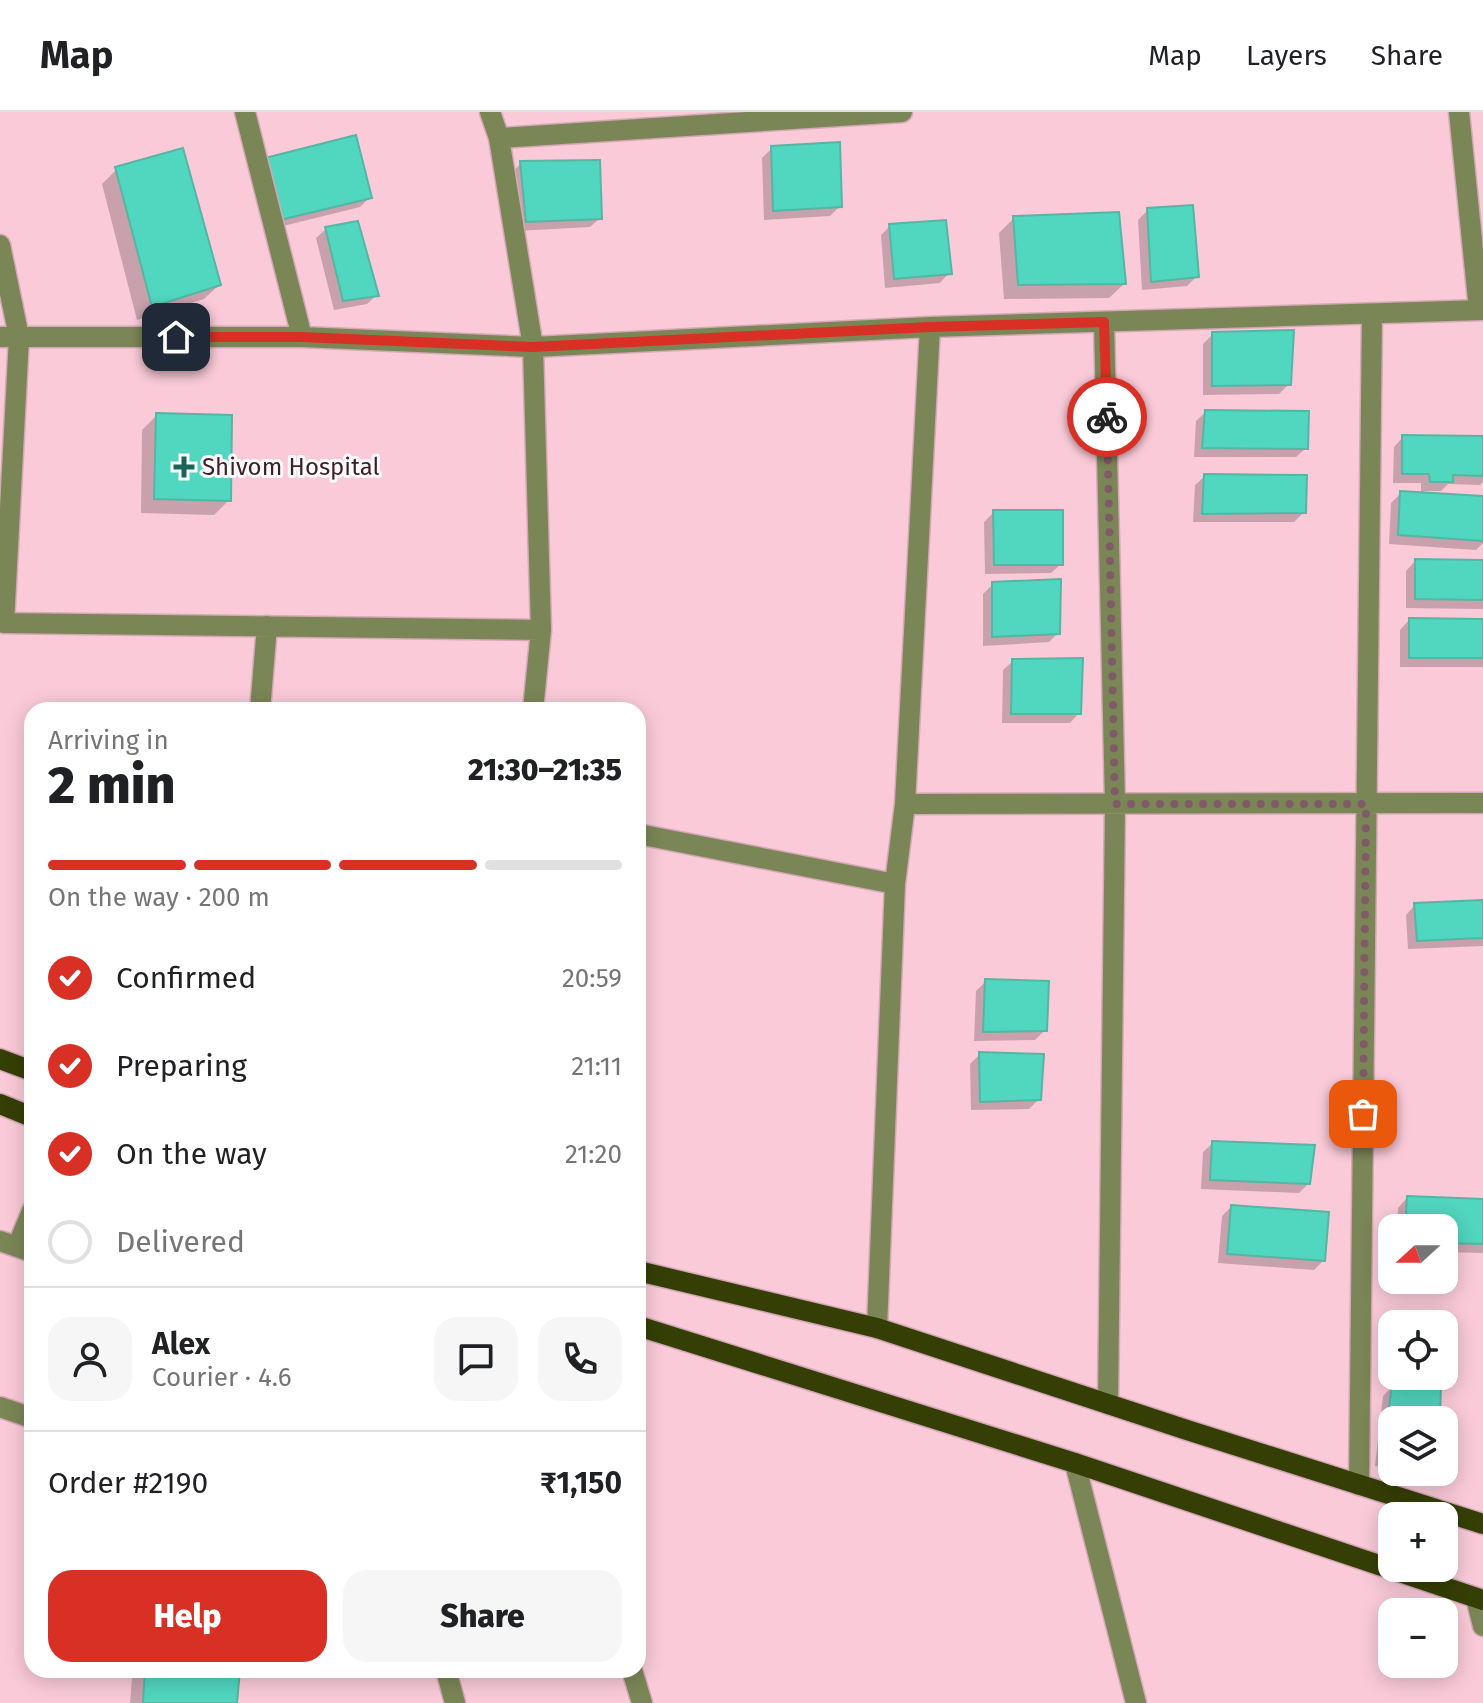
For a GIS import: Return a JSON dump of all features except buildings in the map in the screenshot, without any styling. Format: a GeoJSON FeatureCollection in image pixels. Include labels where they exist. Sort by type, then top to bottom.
{"type":"FeatureCollection","features":[{"type":"Feature","properties":{"kind":"main road"},"geometry":{"type":"LineString","coordinates":[[0,1059],[24,1068]]}},
{"type":"Feature","properties":{"kind":"main road"},"geometry":{"type":"LineString","coordinates":[[0,1104],[24,1114]]}},
{"type":"Feature","properties":{"kind":"main road"},"geometry":{"type":"LineString","coordinates":[[646,1273],[877,1328],[1483,1524]]}},
{"type":"Feature","properties":{"kind":"main road"},"geometry":{"type":"LineString","coordinates":[[646,1329],[1075,1463],[1479,1599]]}},
{"type":"Feature","properties":{"kind":"street"},"geometry":{"type":"LineString","coordinates":[[245,112],[302,337]]}},
{"type":"Feature","properties":{"kind":"street"},"geometry":{"type":"LineString","coordinates":[[490,112],[499,138],[533,347],[541,630],[534,702]]}},
{"type":"Feature","properties":{"kind":"street"},"geometry":{"type":"LineString","coordinates":[[499,138],[746,117],[902,112]]}},
{"type":"Feature","properties":{"kind":"street"},"geometry":{"type":"LineString","coordinates":[[10,337],[302,337],[533,347],[930,327],[1481,310],[1459,112]]}},
{"type":"Feature","properties":{"kind":"street"},"geometry":{"type":"LineString","coordinates":[[0,245],[10,337],[4,623],[541,630]]}},
{"type":"Feature","properties":{"kind":"street"},"geometry":{"type":"LineString","coordinates":[[1359,1485],[1372,314]]}},
{"type":"Feature","properties":{"kind":"street"},"geometry":{"type":"LineString","coordinates":[[1104,322],[1115,804],[1108,1404]]}},
{"type":"Feature","properties":{"kind":"street"},"geometry":{"type":"LineString","coordinates":[[877,1328],[895,884],[905,804],[930,327]]}},
{"type":"Feature","properties":{"kind":"street"},"geometry":{"type":"LineString","coordinates":[[261,702],[267,626]]}},
{"type":"Feature","properties":{"kind":"street"},"geometry":{"type":"LineString","coordinates":[[905,804],[1483,803]]}},
{"type":"Feature","properties":{"kind":"street"},"geometry":{"type":"LineString","coordinates":[[646,836],[895,884]]}},
{"type":"Feature","properties":{"kind":"street"},"geometry":{"type":"LineString","coordinates":[[0,1407],[24,1415]]}},
{"type":"Feature","properties":{"kind":"street"},"geometry":{"type":"LineString","coordinates":[[1075,1463],[1136,1703]]}},
{"type":"Feature","properties":{"kind":"street"},"geometry":{"type":"LineString","coordinates":[[1479,1599],[1483,1626]]}},
{"type":"Feature","properties":{"kind":"street"},"geometry":{"type":"LineString","coordinates":[[448,1678],[455,1703]]}},
{"type":"Feature","properties":{"kind":"street"},"geometry":{"type":"LineString","coordinates":[[634,1678],[642,1703]]}},
{"type":"Feature","properties":{"kind":"way so far"},"geometry":{"type":"LineString","coordinates":[[1107,417],[1115,804],[1366,804],[1363,1114]]}},
{"type":"Feature","properties":{"kind":"place","name":"Shivom Hospital"},"geometry":{"type":"Point","coordinates":[184,467]}},
{"type":"Feature","properties":{"kind":"route"},"geometry":{"type":"LineString","coordinates":[[176,337],[302,337],[533,347],[930,327],[1104,322],[1107,417]]}}]}
